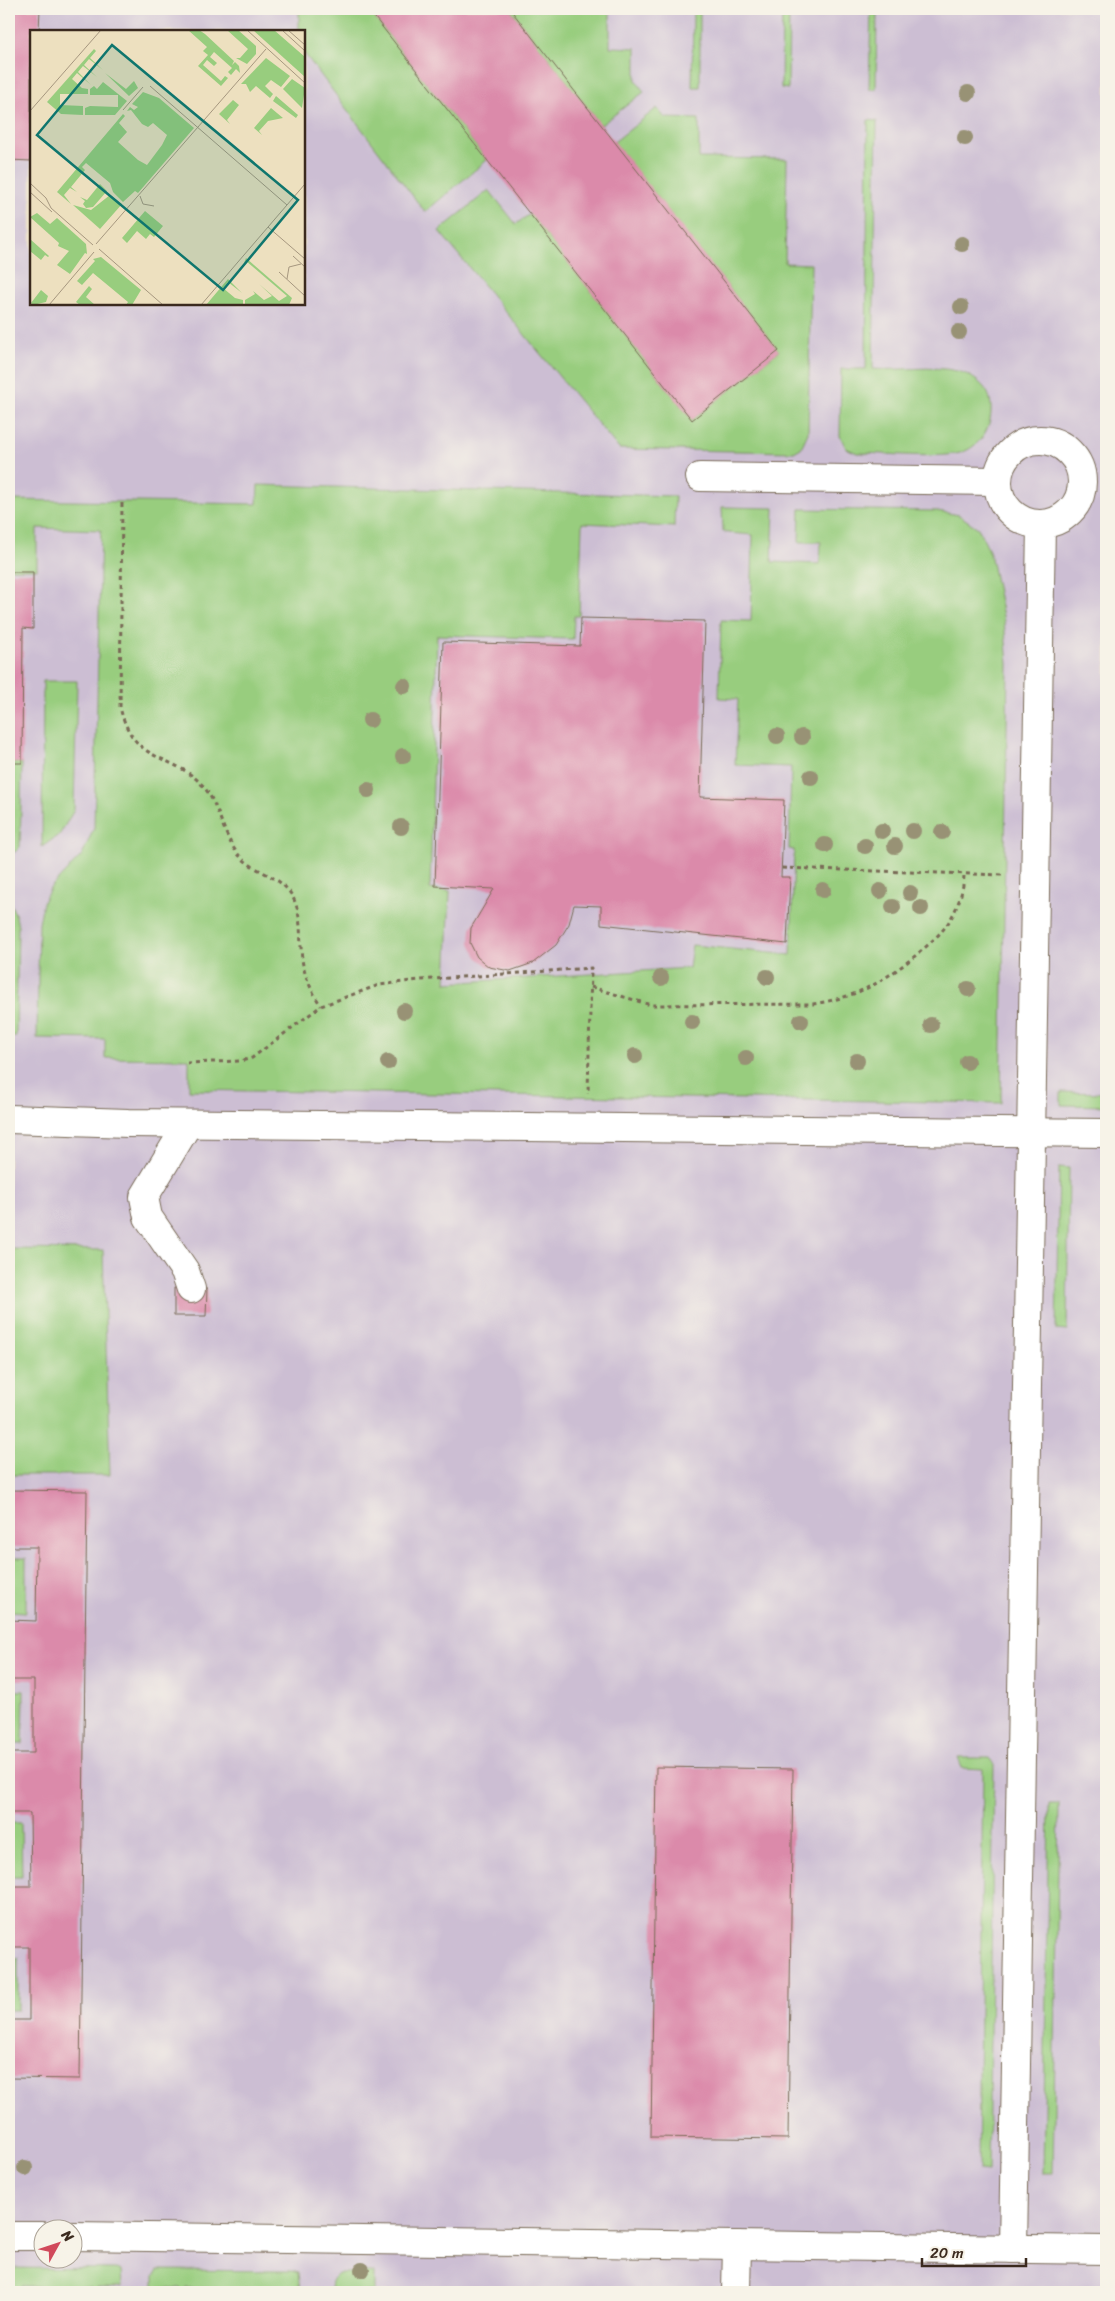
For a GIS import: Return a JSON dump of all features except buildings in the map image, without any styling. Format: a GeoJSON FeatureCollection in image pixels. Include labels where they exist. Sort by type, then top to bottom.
{"type":"FeatureCollection","features":[{"type":"Feature","properties":{"kind":"lane"},"geometry":{"type":"LineString","coordinates":[[1031,440],[1044,440],[1058,443],[1070,451],[1078,463],[1082,477],[1082,491],[1076,505],[1067,515],[1055,522],[1027,523],[1015,517],[1002,501],[997,481],[1000,468],[1007,455],[1017,446],[1031,440]]}},
{"type":"Feature","properties":{"kind":"lane"},"geometry":{"type":"LineString","coordinates":[[700,477],[997,481]]}},
{"type":"Feature","properties":{"kind":"lane"},"geometry":{"type":"LineString","coordinates":[[1013,2249],[1041,524]]}},
{"type":"Feature","properties":{"kind":"lane"},"geometry":{"type":"LineString","coordinates":[[9,1119],[188,1124],[1106,1133]]}},
{"type":"Feature","properties":{"kind":"lane"},"geometry":{"type":"LineString","coordinates":[[188,1124],[144,1196],[148,1217],[185,1271],[191,1289]]}},
{"type":"Feature","properties":{"kind":"lane"},"geometry":{"type":"LineString","coordinates":[[9,2236],[32,2236]]}},
{"type":"Feature","properties":{"kind":"lane"},"geometry":{"type":"LineString","coordinates":[[82,2236],[1106,2250]]}},
{"type":"Feature","properties":{"kind":"lane"},"geometry":{"type":"LineString","coordinates":[[736,2292],[737,2245]]}},
{"type":"Feature","properties":{"kind":"path"},"geometry":{"type":"LineString","coordinates":[[122,503],[120,707],[124,725],[132,738],[142,748],[204,787],[216,807],[227,840],[240,856],[276,878],[288,889],[297,904],[305,976],[321,1006]]}},
{"type":"Feature","properties":{"kind":"path"},"geometry":{"type":"LineString","coordinates":[[782,868],[1034,876]]}},
{"type":"Feature","properties":{"kind":"path"},"geometry":{"type":"LineString","coordinates":[[591,987],[651,1005],[813,1004],[837,1000],[866,989],[893,973],[943,930],[957,907],[964,884],[964,874]]}},
{"type":"Feature","properties":{"kind":"path"},"geometry":{"type":"LineString","coordinates":[[187,1064],[241,1061],[252,1058],[321,1006],[379,985],[420,980],[591,968],[588,1094]]}},
{"type":"Feature","properties":{"kind":"shaded area"},"geometry":{"type":"Polygon","coordinates":[[[9,9],[1106,9],[1106,2292],[9,2292],[9,9]]]}},
{"type":"Feature","properties":{"kind":"green space"},"geometry":{"type":"Polygon","coordinates":[[[299,9],[368,9],[487,160],[425,212],[305,54],[305,30],[299,30],[299,9]]]}},
{"type":"Feature","properties":{"kind":"green space"},"geometry":{"type":"Polygon","coordinates":[[[510,9],[610,9],[610,47],[636,48],[636,80],[644,92],[601,125],[510,9]]]}},
{"type":"Feature","properties":{"kind":"green space"},"geometry":{"type":"Polygon","coordinates":[[[693,9],[700,9],[700,87],[692,87],[693,9]]]}},
{"type":"Feature","properties":{"kind":"green space"},"geometry":{"type":"Polygon","coordinates":[[[782,9],[789,9],[788,89],[781,88],[782,9]]]}},
{"type":"Feature","properties":{"kind":"green space"},"geometry":{"type":"Polygon","coordinates":[[[871,9],[877,9],[876,89],[869,89],[871,9]]]}},
{"type":"Feature","properties":{"kind":"green space"},"geometry":{"type":"Polygon","coordinates":[[[657,108],[665,118],[699,119],[699,158],[787,159],[785,263],[811,264],[808,433],[801,448],[794,452],[619,449],[439,231],[489,190],[516,224],[530,214],[692,420],[779,351],[614,142],[657,108]]]}},
{"type":"Feature","properties":{"kind":"green space"},"geometry":{"type":"Polygon","coordinates":[[[868,120],[877,121],[873,369],[948,369],[967,375],[982,385],[990,399],[991,416],[989,424],[986,432],[975,445],[960,453],[924,456],[857,453],[846,448],[840,436],[841,369],[866,369],[868,120]]]}},
{"type":"Feature","properties":{"kind":"green space"},"geometry":{"type":"Polygon","coordinates":[[[258,485],[675,496],[674,527],[582,523],[579,616],[574,616],[573,639],[437,635],[430,889],[450,891],[446,983],[689,968],[692,945],[791,955],[794,850],[789,849],[791,767],[735,765],[738,699],[719,698],[721,620],[751,621],[753,535],[723,531],[722,507],[774,508],[772,562],[820,564],[821,542],[799,542],[800,509],[937,511],[959,515],[978,528],[990,553],[1004,621],[1008,664],[1001,1103],[189,1090],[189,1059],[105,1058],[105,1039],[37,1038],[39,924],[43,902],[51,887],[82,855],[94,828],[101,530],[37,528],[37,569],[9,569],[9,500],[257,504],[258,485]]]}},
{"type":"Feature","properties":{"kind":"green space"},"geometry":{"type":"Polygon","coordinates":[[[43,681],[77,681],[74,810],[60,834],[42,847],[43,681]]]}},
{"type":"Feature","properties":{"kind":"green space"},"geometry":{"type":"Polygon","coordinates":[[[9,763],[22,763],[20,847],[15,852],[9,852],[9,763]]]}},
{"type":"Feature","properties":{"kind":"green space"},"geometry":{"type":"Polygon","coordinates":[[[9,900],[16,916],[18,927],[16,1037],[9,1037],[9,900]]]}},
{"type":"Feature","properties":{"kind":"green space"},"geometry":{"type":"Polygon","coordinates":[[[1061,1092],[1106,1093],[1106,1106],[1061,1105],[1061,1092]]]}},
{"type":"Feature","properties":{"kind":"green space"},"geometry":{"type":"Polygon","coordinates":[[[1059,1167],[1069,1168],[1067,1331],[1056,1330],[1059,1167]]]}},
{"type":"Feature","properties":{"kind":"green space"},"geometry":{"type":"Polygon","coordinates":[[[9,1249],[103,1250],[110,1475],[9,1475],[9,1249]]]}},
{"type":"Feature","properties":{"kind":"green space"},"geometry":{"type":"Polygon","coordinates":[[[9,1558],[26,1558],[26,1612],[9,1611],[9,1558]]]}},
{"type":"Feature","properties":{"kind":"green space"},"geometry":{"type":"Polygon","coordinates":[[[9,1691],[24,1691],[23,1744],[9,1744],[9,1691]]]}},
{"type":"Feature","properties":{"kind":"green space"},"geometry":{"type":"Polygon","coordinates":[[[958,1758],[989,1758],[994,1764],[988,2172],[978,2171],[983,1769],[962,1768],[958,1758]]]}},
{"type":"Feature","properties":{"kind":"green space"},"geometry":{"type":"Polygon","coordinates":[[[1049,1804],[1059,1804],[1053,2173],[1043,2173],[1049,1804]]]}},
{"type":"Feature","properties":{"kind":"green space"},"geometry":{"type":"Polygon","coordinates":[[[9,1823],[21,1823],[22,1877],[9,1877],[9,1823]]]}},
{"type":"Feature","properties":{"kind":"green space"},"geometry":{"type":"Polygon","coordinates":[[[9,1958],[18,1958],[18,2010],[9,2010],[9,1958]]]}},
{"type":"Feature","properties":{"kind":"green space"},"geometry":{"type":"Polygon","coordinates":[[[9,2268],[116,2269],[121,2271],[122,2287],[97,2287],[97,2292],[91,2292],[91,2287],[21,2286],[20,2292],[9,2292],[9,2268]]]}},
{"type":"Feature","properties":{"kind":"green space"},"geometry":{"type":"Polygon","coordinates":[[[158,2270],[293,2271],[298,2273],[300,2290],[275,2289],[274,2292],[269,2292],[269,2289],[186,2288],[185,2292],[180,2292],[180,2288],[154,2288],[154,2276],[158,2270]]]}},
{"type":"Feature","properties":{"kind":"green space"},"geometry":{"type":"Polygon","coordinates":[[[338,2273],[374,2273],[374,2292],[331,2290],[332,2279],[338,2273]]]}}]}
